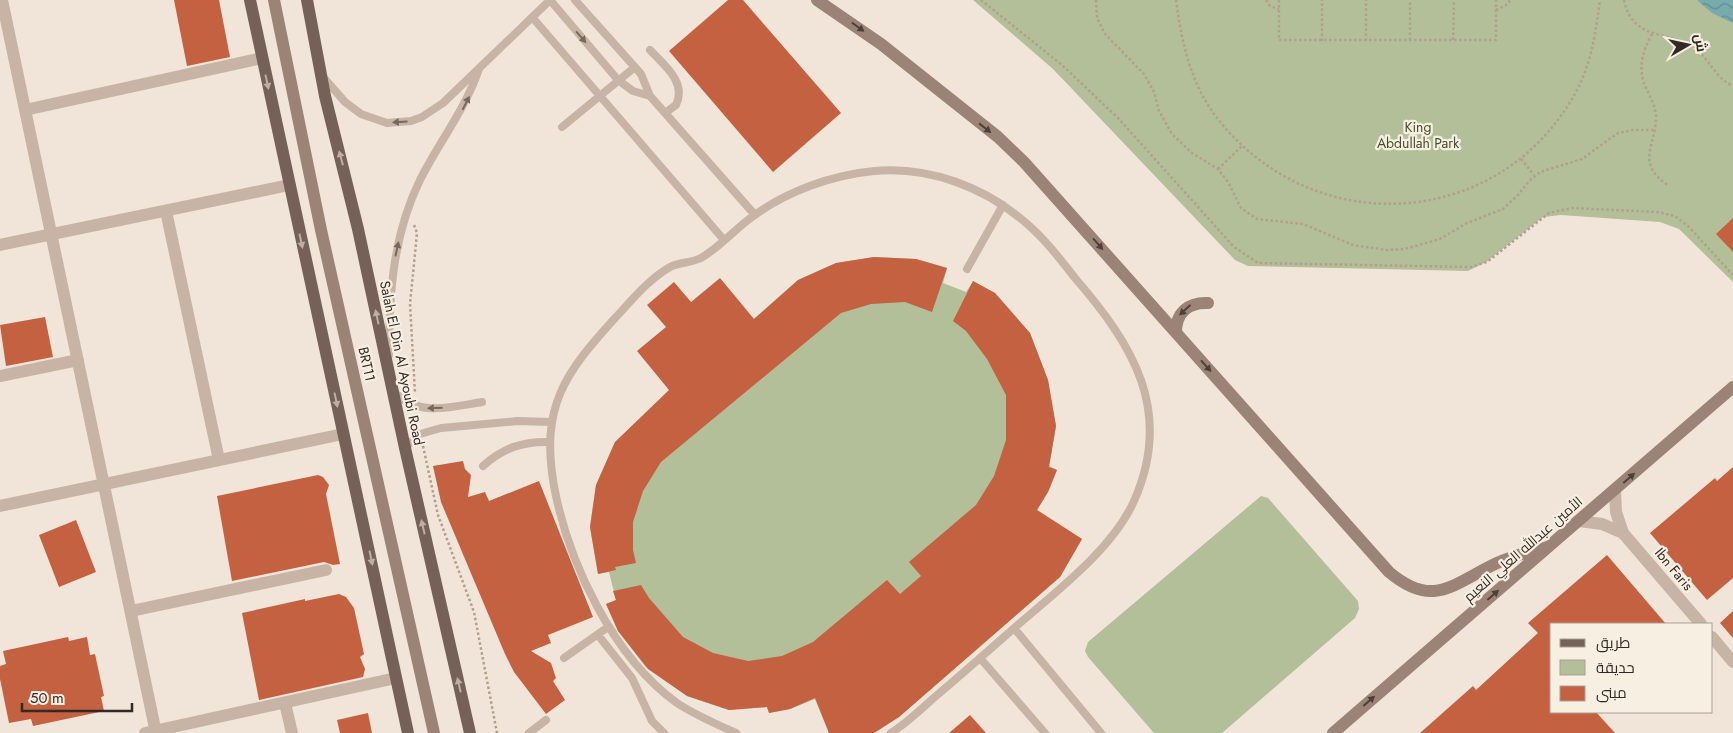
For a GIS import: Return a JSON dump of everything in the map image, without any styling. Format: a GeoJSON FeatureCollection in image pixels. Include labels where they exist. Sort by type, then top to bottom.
{"type":"FeatureCollection","features":[{"type":"Feature","properties":{"kind":"main road"},"geometry":{"type":"LineString","coordinates":[[250,0],[408,733]]}},
{"type":"Feature","properties":{"kind":"main road","name":"BRT11"},"geometry":{"type":"LineString","coordinates":[[274,0],[323,240],[434,733]]}},
{"type":"Feature","properties":{"kind":"main road","name":"Salah El Din Al Ayoubi Road"},"geometry":{"type":"LineString","coordinates":[[307,0],[320,73],[358,229],[392,391],[470,733]]}},
{"type":"Feature","properties":{"kind":"main road"},"geometry":{"type":"LineString","coordinates":[[817,0],[881,44],[1012,149],[1389,572],[1400,582],[1412,588],[1440,590],[1453,587],[1513,557],[1548,547]]}},
{"type":"Feature","properties":{"kind":"main road"},"geometry":{"type":"LineString","coordinates":[[1176,332],[1176,325],[1181,312],[1193,304],[1208,303]]}},
{"type":"Feature","properties":{"kind":"main road","name":"الأمين عبدالله العلي النعيم"},"geometry":{"type":"LineString","coordinates":[[1332,733],[1733,387]]}},
{"type":"Feature","properties":{"kind":"street"},"geometry":{"type":"LineString","coordinates":[[2,0],[131,611],[152,732],[396,678]]}},
{"type":"Feature","properties":{"kind":"street"},"geometry":{"type":"LineString","coordinates":[[25,110],[262,58]]}},
{"type":"Feature","properties":{"kind":"street"},"geometry":{"type":"LineString","coordinates":[[0,245],[289,185]]}},
{"type":"Feature","properties":{"kind":"street"},"geometry":{"type":"LineString","coordinates":[[166,211],[219,460]]}},
{"type":"Feature","properties":{"kind":"street"},"geometry":{"type":"LineString","coordinates":[[0,376],[78,360]]}},
{"type":"Feature","properties":{"kind":"street"},"geometry":{"type":"LineString","coordinates":[[0,506],[343,434]]}},
{"type":"Feature","properties":{"kind":"street"},"geometry":{"type":"LineString","coordinates":[[1614,490],[1616,512],[1623,533]]}},
{"type":"Feature","properties":{"kind":"street"},"geometry":{"type":"LineString","coordinates":[[1579,521],[1602,524],[1623,533]]}},
{"type":"Feature","properties":{"kind":"street","name":"Ibn Faris"},"geometry":{"type":"LineString","coordinates":[[1623,533],[1700,623]]}},
{"type":"Feature","properties":{"kind":"street"},"geometry":{"type":"LineString","coordinates":[[131,611],[326,570]]}},
{"type":"Feature","properties":{"kind":"street"},"geometry":{"type":"LineString","coordinates":[[1713,638],[1733,662]]}},
{"type":"Feature","properties":{"kind":"street"},"geometry":{"type":"LineString","coordinates":[[285,703],[292,733]]}},
{"type":"Feature","properties":{"kind":"lane"},"geometry":{"type":"LineString","coordinates":[[320,73],[354,110],[376,120],[399,123],[422,117],[433,111],[480,69],[550,0],[618,80],[633,91],[650,96]]}},
{"type":"Feature","properties":{"kind":"lane"},"geometry":{"type":"LineString","coordinates":[[575,0],[635,67],[645,81],[650,96],[755,215]]}},
{"type":"Feature","properties":{"kind":"lane"},"geometry":{"type":"LineString","coordinates":[[532,17],[724,240]]}},
{"type":"Feature","properties":{"kind":"lane"},"geometry":{"type":"LineString","coordinates":[[650,50],[674,77],[679,88],[676,105],[665,113]]}},
{"type":"Feature","properties":{"kind":"lane"},"geometry":{"type":"LineString","coordinates":[[562,127],[635,67]]}},
{"type":"Feature","properties":{"kind":"lane"},"geometry":{"type":"LineString","coordinates":[[390,378],[390,291],[403,222],[421,178],[464,106],[480,69]]}},
{"type":"Feature","properties":{"kind":"lane"},"geometry":{"type":"LineString","coordinates":[[736,733],[679,704],[652,682],[628,657],[608,626],[569,540],[557,499],[550,465],[551,422],[563,385],[579,358],[642,289],[672,266],[700,259],[755,215],[785,197],[815,184],[846,175],[878,171],[911,172],[944,178],[974,189],[1003,205],[1029,225],[1110,320],[1131,354],[1140,374],[1149,417],[1147,461],[1133,503],[1123,522],[1094,555],[1014,628],[891,733]]}},
{"type":"Feature","properties":{"kind":"lane"},"geometry":{"type":"LineString","coordinates":[[967,269],[1003,205]]}},
{"type":"Feature","properties":{"kind":"lane"},"geometry":{"type":"LineString","coordinates":[[392,391],[416,406],[432,409],[482,402]]}},
{"type":"Feature","properties":{"kind":"lane"},"geometry":{"type":"LineString","coordinates":[[405,448],[420,434],[441,428],[518,421],[551,422]]}},
{"type":"Feature","properties":{"kind":"lane"},"geometry":{"type":"LineString","coordinates":[[482,466],[494,456],[520,444],[550,442]]}},
{"type":"Feature","properties":{"kind":"lane"},"geometry":{"type":"LineString","coordinates":[[564,658],[608,626]]}},
{"type":"Feature","properties":{"kind":"lane"},"geometry":{"type":"LineString","coordinates":[[1014,628],[1100,733]]}},
{"type":"Feature","properties":{"kind":"lane"},"geometry":{"type":"LineString","coordinates":[[598,635],[632,678],[652,721],[664,733]]}},
{"type":"Feature","properties":{"kind":"lane"},"geometry":{"type":"LineString","coordinates":[[980,658],[1045,733]]}},
{"type":"Feature","properties":{"kind":"lane"},"geometry":{"type":"LineString","coordinates":[[529,733],[546,720]]}},
{"type":"Feature","properties":{"kind":"path"},"geometry":{"type":"LineString","coordinates":[[981,0],[1062,65],[1104,105],[1234,247],[1258,263],[1471,267],[1487,262],[1549,212],[1572,208],[1658,212],[1675,216],[1688,226],[1733,275]]}},
{"type":"Feature","properties":{"kind":"path"},"geometry":{"type":"LineString","coordinates":[[1096,0],[1097,18],[1105,34],[1147,78],[1154,92],[1159,111],[1172,134],[1192,153],[1218,169],[1228,182],[1241,208],[1257,219],[1303,224],[1353,245],[1387,250],[1423,245],[1440,239],[1472,221],[1495,213],[1511,202],[1534,175],[1549,168],[1582,159],[1618,133],[1633,130],[1654,130]]}},
{"type":"Feature","properties":{"kind":"path"},"geometry":{"type":"LineString","coordinates":[[1176,0],[1180,32],[1193,74],[1213,112],[1242,146],[1276,173],[1315,192],[1357,203],[1401,205],[1444,198],[1484,182],[1521,159],[1553,126],[1578,87],[1594,44],[1600,0]]}},
{"type":"Feature","properties":{"kind":"path"},"geometry":{"type":"LineString","coordinates":[[1266,0],[1270,6],[1279,9]]}},
{"type":"Feature","properties":{"kind":"path"},"geometry":{"type":"LineString","coordinates":[[1279,0],[1279,40],[1322,41],[1496,40],[1496,0]]}},
{"type":"Feature","properties":{"kind":"path"},"geometry":{"type":"LineString","coordinates":[[1322,0],[1322,41]]}},
{"type":"Feature","properties":{"kind":"path"},"geometry":{"type":"LineString","coordinates":[[1366,0],[1366,41]]}},
{"type":"Feature","properties":{"kind":"path"},"geometry":{"type":"LineString","coordinates":[[1410,0],[1410,40]]}},
{"type":"Feature","properties":{"kind":"path"},"geometry":{"type":"LineString","coordinates":[[1453,40],[1454,0]]}},
{"type":"Feature","properties":{"kind":"path"},"geometry":{"type":"LineString","coordinates":[[1496,10],[1508,4],[1510,0]]}},
{"type":"Feature","properties":{"kind":"path"},"geometry":{"type":"LineString","coordinates":[[1624,0],[1633,20],[1652,34],[1681,42],[1696,49],[1716,74],[1733,86]]}},
{"type":"Feature","properties":{"kind":"path"},"geometry":{"type":"LineString","coordinates":[[1652,34],[1641,63],[1643,82],[1654,106],[1654,130],[1649,160],[1656,175],[1668,185]]}},
{"type":"Feature","properties":{"kind":"path"},"geometry":{"type":"LineString","coordinates":[[1218,169],[1242,146]]}},
{"type":"Feature","properties":{"kind":"path"},"geometry":{"type":"LineString","coordinates":[[1521,159],[1534,175]]}},
{"type":"Feature","properties":{"kind":"path"},"geometry":{"type":"LineString","coordinates":[[403,222],[413,224],[417,233],[410,304],[416,406]]}},
{"type":"Feature","properties":{"kind":"path"},"geometry":{"type":"LineString","coordinates":[[420,434],[438,515],[474,612],[497,733]]}},
{"type":"Feature","properties":{"kind":"green space","name":"King Abdullah Park"},"geometry":{"type":"Polygon","coordinates":[[[973,0],[1733,0],[1733,282],[1679,229],[1660,222],[1561,215],[1543,217],[1486,262],[1468,271],[1248,266],[1235,260],[1053,69],[973,0]]]}},
{"type":"Feature","properties":{"kind":"green space"},"geometry":{"type":"Polygon","coordinates":[[[874,257],[916,259],[947,268],[943,283],[966,292],[973,281],[995,293],[1030,333],[1048,380],[1056,426],[1049,466],[1057,470],[1048,492],[1037,510],[1082,539],[1060,577],[899,717],[874,733],[829,733],[815,699],[790,709],[769,713],[767,707],[729,710],[687,696],[645,666],[618,631],[606,604],[616,600],[609,572],[598,574],[590,527],[596,485],[615,442],[798,280],[836,263],[874,257]]]}},
{"type":"Feature","properties":{"kind":"green space"},"geometry":{"type":"Polygon","coordinates":[[[1261,496],[1268,498],[1358,601],[1359,609],[1355,618],[1222,733],[1154,733],[1088,657],[1085,651],[1088,642],[1261,496]]]}},
{"type":"Feature","properties":{"kind":"water"},"geometry":{"type":"Polygon","coordinates":[[[1697,0],[1733,0],[1733,23],[1712,13],[1697,0]]]}},
{"type":"Feature","properties":{"kind":"building"},"geometry":{"type":"Polygon","coordinates":[[[174,0],[219,0],[230,57],[187,66],[174,0]]]}},
{"type":"Feature","properties":{"kind":"building"},"geometry":{"type":"Polygon","coordinates":[[[728,0],[743,0],[841,113],[773,172],[669,51],[728,0]]]}},
{"type":"Feature","properties":{"kind":"building"},"geometry":{"type":"Polygon","coordinates":[[[1733,218],[1733,252],[1716,234],[1733,218]]]}},
{"type":"Feature","properties":{"kind":"building"},"geometry":{"type":"Polygon","coordinates":[[[874,257],[916,259],[947,268],[932,312],[905,302],[871,304],[841,313],[661,462],[643,491],[633,522],[633,550],[636,563],[615,567],[616,570],[598,574],[590,527],[596,485],[615,442],[669,390],[637,351],[666,327],[647,305],[674,282],[691,302],[720,278],[754,319],[798,280],[836,263],[874,257]]]}},
{"type":"Feature","properties":{"kind":"building"},"geometry":{"type":"Polygon","coordinates":[[[973,281],[995,293],[1030,333],[1048,380],[1056,426],[1049,467],[1057,470],[1048,492],[1037,510],[1082,539],[1060,577],[899,717],[874,733],[829,733],[815,698],[790,709],[769,713],[767,707],[729,710],[687,696],[648,669],[618,631],[606,604],[616,600],[613,591],[641,585],[649,598],[683,637],[713,653],[748,661],[782,656],[813,642],[887,580],[900,594],[921,576],[909,562],[976,505],[994,476],[1006,440],[1006,395],[987,359],[966,331],[953,321],[973,281]]]}},
{"type":"Feature","properties":{"kind":"building"},"geometry":{"type":"Polygon","coordinates":[[[45,317],[53,357],[6,366],[0,325],[45,317]]]}},
{"type":"Feature","properties":{"kind":"building"},"geometry":{"type":"Polygon","coordinates":[[[463,461],[465,469],[471,475],[468,497],[485,492],[489,501],[539,481],[593,617],[548,635],[551,643],[531,651],[551,663],[556,678],[553,681],[565,700],[546,714],[514,672],[505,654],[441,502],[433,466],[463,461]]]}},
{"type":"Feature","properties":{"kind":"building"},"geometry":{"type":"Polygon","coordinates":[[[1733,467],[1733,578],[1707,600],[1650,533],[1715,478],[1717,481],[1733,467]]]}},
{"type":"Feature","properties":{"kind":"building"},"geometry":{"type":"Polygon","coordinates":[[[318,475],[323,477],[329,485],[326,494],[340,564],[333,565],[324,562],[232,581],[217,496],[318,475]]]}},
{"type":"Feature","properties":{"kind":"building"},"geometry":{"type":"Polygon","coordinates":[[[76,520],[96,572],[59,587],[39,535],[76,520]]]}},
{"type":"Feature","properties":{"kind":"building"},"geometry":{"type":"Polygon","coordinates":[[[1607,555],[1665,623],[1550,623],[1550,713],[1597,713],[1615,733],[1420,733],[1473,686],[1476,690],[1538,633],[1528,623],[1607,555]]]}},
{"type":"Feature","properties":{"kind":"building"},"geometry":{"type":"Polygon","coordinates":[[[339,594],[346,597],[354,608],[364,654],[360,657],[365,669],[363,677],[259,700],[242,613],[305,599],[305,601],[339,594]]]}},
{"type":"Feature","properties":{"kind":"building"},"geometry":{"type":"Polygon","coordinates":[[[1733,611],[1733,638],[1720,623],[1733,611]]]}},
{"type":"Feature","properties":{"kind":"building"},"geometry":{"type":"Polygon","coordinates":[[[68,637],[69,641],[87,637],[90,655],[95,654],[104,696],[101,697],[104,711],[33,726],[31,719],[9,723],[0,679],[0,666],[6,664],[3,651],[68,637]]]}},
{"type":"Feature","properties":{"kind":"building"},"geometry":{"type":"Polygon","coordinates":[[[368,713],[372,733],[340,733],[337,720],[368,713]]]}},
{"type":"Feature","properties":{"kind":"building"},"geometry":{"type":"Polygon","coordinates":[[[970,715],[986,733],[949,733],[970,715]]]}}]}
